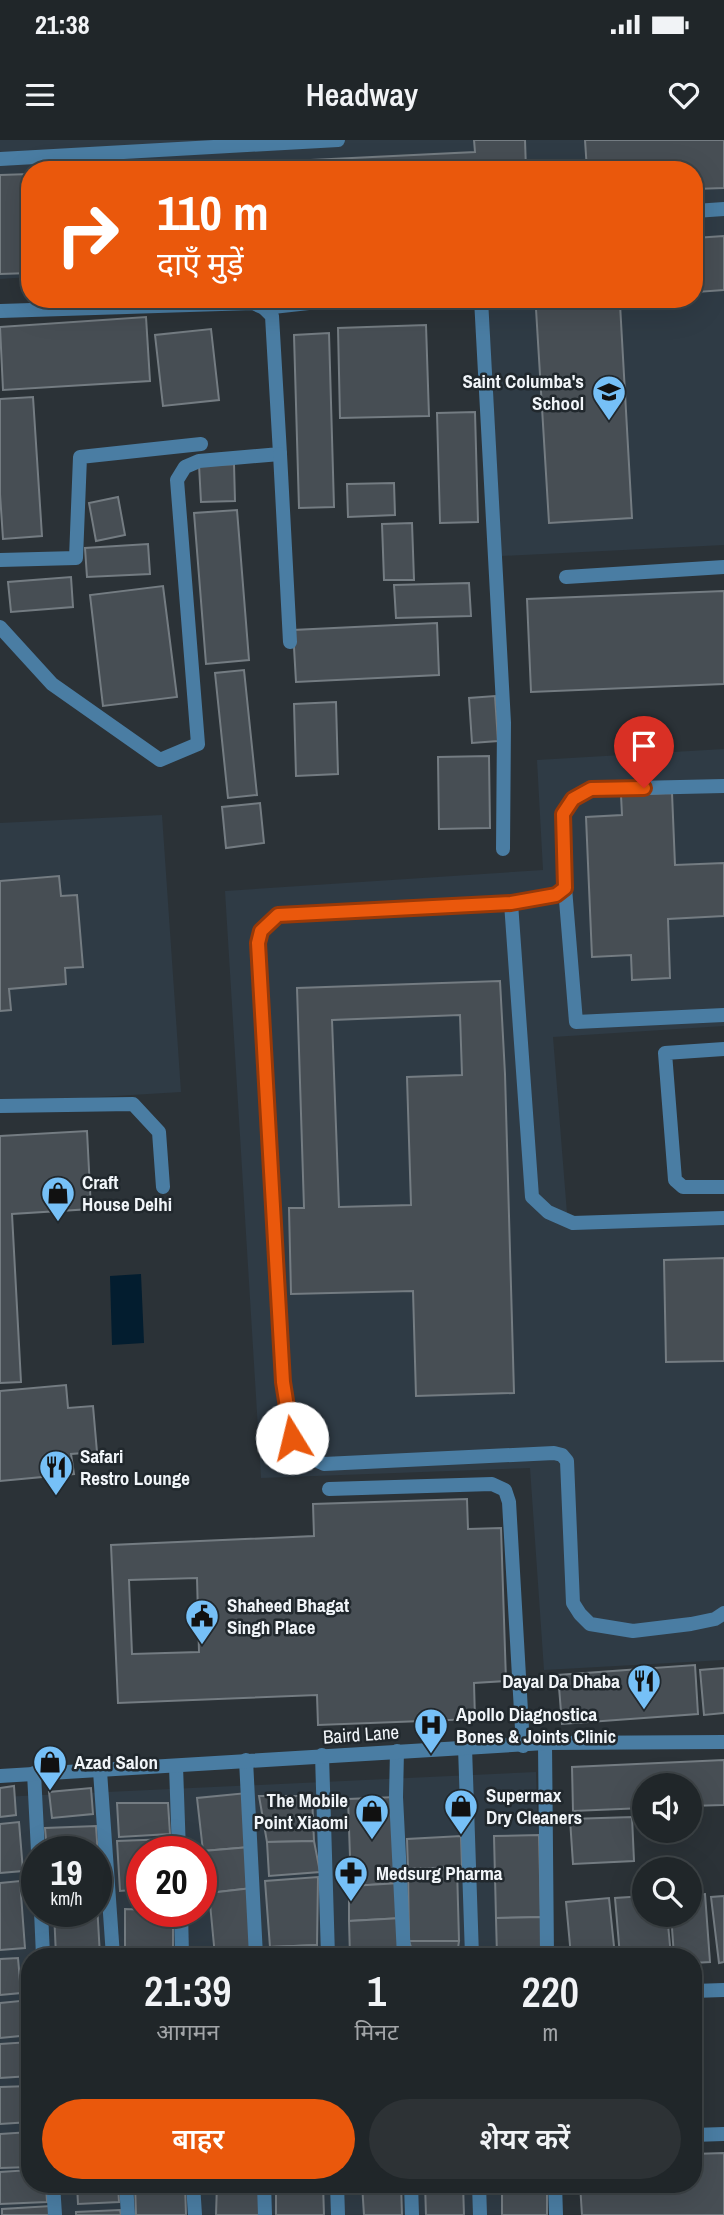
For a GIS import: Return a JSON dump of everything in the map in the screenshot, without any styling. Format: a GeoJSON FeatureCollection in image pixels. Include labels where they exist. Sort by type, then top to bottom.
{"type":"FeatureCollection","features":[{"type":"Feature","properties":{"kind":"street"},"geometry":{"type":"LineString","coordinates":[[0,159],[187,144],[338,140]]}},
{"type":"Feature","properties":{"kind":"street"},"geometry":{"type":"LineString","coordinates":[[703,210],[724,209]]}},
{"type":"Feature","properties":{"kind":"street"},"geometry":{"type":"LineString","coordinates":[[0,311],[95,308]]}},
{"type":"Feature","properties":{"kind":"street"},"geometry":{"type":"LineString","coordinates":[[264,308],[272,316],[290,642]]}},
{"type":"Feature","properties":{"kind":"street"},"geometry":{"type":"LineString","coordinates":[[481,308],[504,723],[503,849]]}},
{"type":"Feature","properties":{"kind":"street"},"geometry":{"type":"LineString","coordinates":[[0,560],[76,558],[79,457],[201,444]]}},
{"type":"Feature","properties":{"kind":"street"},"geometry":{"type":"LineString","coordinates":[[0,627],[52,684],[160,760],[198,744],[177,480],[185,467],[199,461],[280,454]]}},
{"type":"Feature","properties":{"kind":"street"},"geometry":{"type":"LineString","coordinates":[[566,577],[724,567]]}},
{"type":"Feature","properties":{"kind":"street"},"geometry":{"type":"LineString","coordinates":[[724,786],[591,789],[573,799],[563,814],[565,888],[576,1022],[724,1015]]}},
{"type":"Feature","properties":{"kind":"street"},"geometry":{"type":"LineString","coordinates":[[565,888],[556,895],[511,903],[278,915],[261,931],[258,943],[283,1382],[292,1438],[302,1454],[324,1464],[554,1453],[562,1455],[567,1461],[573,1603],[580,1615],[590,1624],[634,1631],[691,1624],[715,1619],[724,1613]]}},
{"type":"Feature","properties":{"kind":"street"},"geometry":{"type":"LineString","coordinates":[[511,903],[532,1197],[548,1213],[573,1223],[724,1219]]}},
{"type":"Feature","properties":{"kind":"street"},"geometry":{"type":"LineString","coordinates":[[724,1049],[665,1053],[675,1180],[683,1187],[724,1187]]}},
{"type":"Feature","properties":{"kind":"street"},"geometry":{"type":"LineString","coordinates":[[0,1106],[133,1104],[159,1132],[163,1187]]}},
{"type":"Feature","properties":{"kind":"street"},"geometry":{"type":"LineString","coordinates":[[329,1489],[492,1484],[505,1490],[509,1502],[523,1746]]}},
{"type":"Feature","properties":{"kind":"street","name":"Baird Lane"},"geometry":{"type":"LineString","coordinates":[[0,1776],[545,1743],[724,1742]]}},
{"type":"Feature","properties":{"kind":"street"},"geometry":{"type":"LineString","coordinates":[[545,1743],[547,1948]]}},
{"type":"Feature","properties":{"kind":"street"},"geometry":{"type":"LineString","coordinates":[[465,1747],[472,1948]]}},
{"type":"Feature","properties":{"kind":"street"},"geometry":{"type":"LineString","coordinates":[[397,1751],[396,1797],[404,1948]]}},
{"type":"Feature","properties":{"kind":"street"},"geometry":{"type":"LineString","coordinates":[[322,1755],[328,1948]]}},
{"type":"Feature","properties":{"kind":"street"},"geometry":{"type":"LineString","coordinates":[[246,1760],[256,1948]]}},
{"type":"Feature","properties":{"kind":"street"},"geometry":{"type":"LineString","coordinates":[[176,1766],[178,1836]]}},
{"type":"Feature","properties":{"kind":"street"},"geometry":{"type":"LineString","coordinates":[[100,1771],[112,1948]]}},
{"type":"Feature","properties":{"kind":"street"},"geometry":{"type":"LineString","coordinates":[[34,1773],[37,1836]]}},
{"type":"Feature","properties":{"kind":"street"},"geometry":{"type":"LineString","coordinates":[[42,1927],[43,1948]]}},
{"type":"Feature","properties":{"kind":"street"},"geometry":{"type":"LineString","coordinates":[[182,1927],[183,1948]]}},
{"type":"Feature","properties":{"kind":"street"},"geometry":{"type":"LineString","coordinates":[[702,1991],[724,1990]]}},
{"type":"Feature","properties":{"kind":"street"},"geometry":{"type":"LineString","coordinates":[[702,2134],[724,2134]]}},
{"type":"Feature","properties":{"kind":"street"},"geometry":{"type":"LineString","coordinates":[[54,2193],[55,2215]]}},
{"type":"Feature","properties":{"kind":"street"},"geometry":{"type":"LineString","coordinates":[[127,2193],[128,2215]]}},
{"type":"Feature","properties":{"kind":"street"},"geometry":{"type":"LineString","coordinates":[[194,2193],[195,2215]]}},
{"type":"Feature","properties":{"kind":"street"},"geometry":{"type":"LineString","coordinates":[[264,2193],[264,2215]]}},
{"type":"Feature","properties":{"kind":"street"},"geometry":{"type":"LineString","coordinates":[[337,2193],[338,2215]]}},
{"type":"Feature","properties":{"kind":"street"},"geometry":{"type":"LineString","coordinates":[[411,2193],[412,2215]]}},
{"type":"Feature","properties":{"kind":"street"},"geometry":{"type":"LineString","coordinates":[[479,2193],[480,2215]]}},
{"type":"Feature","properties":{"kind":"street"},"geometry":{"type":"LineString","coordinates":[[555,2193],[556,2215]]}},
{"type":"Feature","properties":{"kind":"shaded area","name":"Saint Columba's School"},"geometry":{"type":"Polygon","coordinates":[[[0,140],[724,140],[724,545],[501,556],[488,308],[703,308],[703,161],[21,161],[21,278],[0,279],[0,140]]]}},
{"type":"Feature","properties":{"kind":"shaded area"},"geometry":{"type":"Polygon","coordinates":[[[724,749],[724,1026],[553,1037],[568,1226],[724,1216],[724,1660],[544,1670],[530,1468],[261,1478],[225,891],[543,870],[537,760],[724,749]]]}},
{"type":"Feature","properties":{"kind":"shaded area"},"geometry":{"type":"Polygon","coordinates":[[[162,815],[181,1092],[0,1103],[0,823],[162,815]]]}},
{"type":"Feature","properties":{"kind":"shaded area"},"geometry":{"type":"Polygon","coordinates":[[[536,1772],[542,1948],[21,1948],[21,2193],[547,2193],[547,2215],[0,2215],[0,1797],[536,1772]]]}},
{"type":"Feature","properties":{"kind":"water"},"geometry":{"type":"Polygon","coordinates":[[[141,1274],[144,1343],[112,1345],[110,1276],[141,1274]]]}},
{"type":"Feature","properties":{"kind":"building"},"geometry":{"type":"Polygon","coordinates":[[[474,140],[525,140],[526,161],[292,161],[475,152],[474,140]]]}},
{"type":"Feature","properties":{"kind":"building"},"geometry":{"type":"Polygon","coordinates":[[[585,140],[724,140],[724,188],[703,189],[703,161],[586,161],[585,140]]]}},
{"type":"Feature","properties":{"kind":"building"},"geometry":{"type":"Polygon","coordinates":[[[21,174],[21,273],[0,274],[0,175],[21,174]]]}},
{"type":"Feature","properties":{"kind":"building"},"geometry":{"type":"Polygon","coordinates":[[[724,236],[724,290],[703,292],[703,237],[724,236]]]}},
{"type":"Feature","properties":{"kind":"building"},"geometry":{"type":"Polygon","coordinates":[[[620,308],[632,518],[549,523],[536,309],[620,308]]]}},
{"type":"Feature","properties":{"kind":"building"},"geometry":{"type":"Polygon","coordinates":[[[146,317],[150,381],[3,390],[0,327],[146,317]]]}},
{"type":"Feature","properties":{"kind":"building"},"geometry":{"type":"Polygon","coordinates":[[[426,325],[429,416],[340,418],[338,328],[426,325]]]}},
{"type":"Feature","properties":{"kind":"building"},"geometry":{"type":"Polygon","coordinates":[[[211,329],[219,400],[163,406],[155,335],[211,329]]]}},
{"type":"Feature","properties":{"kind":"building"},"geometry":{"type":"Polygon","coordinates":[[[329,333],[334,507],[299,508],[294,335],[329,333]]]}},
{"type":"Feature","properties":{"kind":"building"},"geometry":{"type":"Polygon","coordinates":[[[33,397],[42,536],[3,539],[0,399],[33,397]]]}},
{"type":"Feature","properties":{"kind":"building"},"geometry":{"type":"Polygon","coordinates":[[[475,412],[478,522],[440,523],[437,413],[475,412]]]}},
{"type":"Feature","properties":{"kind":"building"},"geometry":{"type":"Polygon","coordinates":[[[234,464],[235,501],[201,502],[199,465],[234,464]]]}},
{"type":"Feature","properties":{"kind":"building"},"geometry":{"type":"Polygon","coordinates":[[[394,483],[395,515],[348,517],[347,484],[394,483]]]}},
{"type":"Feature","properties":{"kind":"building"},"geometry":{"type":"Polygon","coordinates":[[[118,497],[125,535],[96,541],[89,503],[118,497]]]}},
{"type":"Feature","properties":{"kind":"building"},"geometry":{"type":"Polygon","coordinates":[[[237,510],[249,660],[206,664],[194,513],[237,510]]]}},
{"type":"Feature","properties":{"kind":"building"},"geometry":{"type":"Polygon","coordinates":[[[412,523],[414,580],[384,580],[382,524],[412,523]]]}},
{"type":"Feature","properties":{"kind":"building"},"geometry":{"type":"Polygon","coordinates":[[[148,544],[150,574],[87,577],[85,548],[148,544]]]}},
{"type":"Feature","properties":{"kind":"building"},"geometry":{"type":"Polygon","coordinates":[[[71,577],[73,607],[11,612],[8,582],[71,577]]]}},
{"type":"Feature","properties":{"kind":"building"},"geometry":{"type":"Polygon","coordinates":[[[469,583],[471,616],[396,618],[394,585],[469,583]]]}},
{"type":"Feature","properties":{"kind":"building"},"geometry":{"type":"Polygon","coordinates":[[[163,586],[177,697],[103,706],[90,595],[163,586]]]}},
{"type":"Feature","properties":{"kind":"building"},"geometry":{"type":"Polygon","coordinates":[[[724,591],[724,684],[531,692],[527,599],[724,591]]]}},
{"type":"Feature","properties":{"kind":"building"},"geometry":{"type":"Polygon","coordinates":[[[437,623],[439,675],[296,682],[293,630],[437,623]]]}},
{"type":"Feature","properties":{"kind":"building"},"geometry":{"type":"Polygon","coordinates":[[[244,670],[257,795],[228,798],[215,673],[244,670]]]}},
{"type":"Feature","properties":{"kind":"building"},"geometry":{"type":"Polygon","coordinates":[[[495,696],[498,741],[472,743],[469,698],[495,696]]]}},
{"type":"Feature","properties":{"kind":"building"},"geometry":{"type":"Polygon","coordinates":[[[336,702],[338,774],[296,776],[294,704],[336,702]]]}},
{"type":"Feature","properties":{"kind":"building"},"geometry":{"type":"Polygon","coordinates":[[[489,756],[490,828],[439,829],[438,757],[489,756]]]}},
{"type":"Feature","properties":{"kind":"building"},"geometry":{"type":"Polygon","coordinates":[[[672,793],[675,865],[724,863],[724,916],[668,919],[670,978],[632,980],[631,955],[592,957],[586,817],[622,815],[621,795],[672,793]]]}},
{"type":"Feature","properties":{"kind":"building"},"geometry":{"type":"Polygon","coordinates":[[[260,803],[264,843],[226,848],[222,807],[260,803]]]}},
{"type":"Feature","properties":{"kind":"building"},"geometry":{"type":"Polygon","coordinates":[[[59,876],[61,896],[77,895],[83,967],[65,968],[66,984],[9,989],[11,1010],[0,1011],[0,881],[59,876]]]}},
{"type":"Feature","properties":{"kind":"building"},"geometry":{"type":"Polygon","coordinates":[[[500,981],[514,1393],[416,1396],[413,1291],[291,1294],[289,1208],[304,1208],[297,988],[500,981]],[[460,1015],[332,1020],[339,1207],[411,1205],[407,1077],[462,1075],[460,1015]]]}},
{"type":"Feature","properties":{"kind":"building"},"geometry":{"type":"Polygon","coordinates":[[[87,1131],[91,1209],[12,1214],[21,1382],[0,1383],[0,1136],[87,1131]]]}},
{"type":"Feature","properties":{"kind":"building"},"geometry":{"type":"Polygon","coordinates":[[[724,1258],[724,1361],[666,1362],[664,1260],[724,1258]]]}},
{"type":"Feature","properties":{"kind":"building"},"geometry":{"type":"Polygon","coordinates":[[[66,1385],[68,1408],[93,1406],[97,1452],[71,1454],[74,1474],[0,1481],[0,1391],[66,1385]]]}},
{"type":"Feature","properties":{"kind":"building"},"geometry":{"type":"Polygon","coordinates":[[[467,1499],[468,1529],[501,1528],[506,1681],[474,1683],[475,1719],[318,1725],[317,1695],[118,1703],[111,1545],[314,1536],[313,1504],[467,1499]],[[197,1578],[129,1580],[132,1654],[199,1652],[197,1578]]]}},
{"type":"Feature","properties":{"kind":"building"},"geometry":{"type":"Polygon","coordinates":[[[695,1665],[698,1714],[562,1724],[558,1675],[695,1665]]]}},
{"type":"Feature","properties":{"kind":"building"},"geometry":{"type":"Polygon","coordinates":[[[724,1668],[724,1713],[704,1715],[700,1670],[724,1668]]]}},
{"type":"Feature","properties":{"kind":"building"},"geometry":{"type":"Polygon","coordinates":[[[724,1760],[724,1805],[702,1806],[702,1773],[632,1773],[632,1809],[573,1811],[572,1767],[724,1760]]]}},
{"type":"Feature","properties":{"kind":"building"},"geometry":{"type":"Polygon","coordinates":[[[14,1786],[16,1815],[0,1817],[0,1788],[14,1786]]]}},
{"type":"Feature","properties":{"kind":"building"},"geometry":{"type":"Polygon","coordinates":[[[91,1788],[93,1814],[52,1818],[49,1792],[91,1788]]]}},
{"type":"Feature","properties":{"kind":"building"},"geometry":{"type":"Polygon","coordinates":[[[247,1793],[250,1847],[217,1850],[217,1836],[201,1836],[197,1798],[247,1793]]]}},
{"type":"Feature","properties":{"kind":"building"},"geometry":{"type":"Polygon","coordinates":[[[259,1796],[312,1796],[314,1841],[267,1842],[259,1796]]]}},
{"type":"Feature","properties":{"kind":"building"},"geometry":{"type":"Polygon","coordinates":[[[396,1797],[400,1883],[351,1886],[348,1799],[396,1797]]]}},
{"type":"Feature","properties":{"kind":"building"},"geometry":{"type":"Polygon","coordinates":[[[117,1803],[168,1803],[170,1834],[119,1837],[117,1803]]]}},
{"type":"Feature","properties":{"kind":"building"},"geometry":{"type":"Polygon","coordinates":[[[632,1817],[632,1861],[573,1864],[570,1819],[632,1817]]]}},
{"type":"Feature","properties":{"kind":"building"},"geometry":{"type":"Polygon","coordinates":[[[19,1822],[21,1871],[0,1873],[0,1824],[19,1822]]]}},
{"type":"Feature","properties":{"kind":"building"},"geometry":{"type":"Polygon","coordinates":[[[96,1826],[97,1836],[46,1836],[45,1828],[96,1826]]]}},
{"type":"Feature","properties":{"kind":"building"},"geometry":{"type":"Polygon","coordinates":[[[539,1835],[541,1917],[496,1918],[494,1836],[539,1835]]]}},
{"type":"Feature","properties":{"kind":"building"},"geometry":{"type":"Polygon","coordinates":[[[461,1836],[462,1867],[408,1869],[407,1839],[461,1836]]]}},
{"type":"Feature","properties":{"kind":"building"},"geometry":{"type":"Polygon","coordinates":[[[117,1841],[126,1841],[126,1890],[120,1891],[117,1841]]]}},
{"type":"Feature","properties":{"kind":"building"},"geometry":{"type":"Polygon","coordinates":[[[314,1841],[320,1872],[269,1876],[267,1842],[314,1841]]]}},
{"type":"Feature","properties":{"kind":"building"},"geometry":{"type":"Polygon","coordinates":[[[250,1847],[252,1888],[217,1892],[217,1850],[250,1847]]]}},
{"type":"Feature","properties":{"kind":"building"},"geometry":{"type":"Polygon","coordinates":[[[457,1867],[459,1941],[409,1941],[408,1869],[457,1867]]]}},
{"type":"Feature","properties":{"kind":"building"},"geometry":{"type":"Polygon","coordinates":[[[318,1877],[317,1945],[270,1947],[265,1881],[318,1877]]]}},
{"type":"Feature","properties":{"kind":"building"},"geometry":{"type":"Polygon","coordinates":[[[20,1881],[21,1927],[23,1927],[25,1948],[0,1950],[0,1883],[20,1881]]]}},
{"type":"Feature","properties":{"kind":"building"},"geometry":{"type":"Polygon","coordinates":[[[400,1883],[402,1918],[349,1921],[349,1884],[400,1883]]]}},
{"type":"Feature","properties":{"kind":"building"},"geometry":{"type":"Polygon","coordinates":[[[252,1888],[256,1948],[214,1948],[212,1927],[217,1927],[217,1892],[252,1888]]]}},
{"type":"Feature","properties":{"kind":"building"},"geometry":{"type":"Polygon","coordinates":[[[702,1894],[705,1894],[710,1962],[702,1962],[702,1948],[673,1948],[672,1927],[702,1927],[702,1894]]]}},
{"type":"Feature","properties":{"kind":"building"},"geometry":{"type":"Polygon","coordinates":[[[724,1896],[724,1962],[719,1963],[711,1897],[724,1896]]]}},
{"type":"Feature","properties":{"kind":"building"},"geometry":{"type":"Polygon","coordinates":[[[632,1897],[632,1927],[668,1927],[670,1948],[619,1948],[615,1898],[632,1897]]]}},
{"type":"Feature","properties":{"kind":"building"},"geometry":{"type":"Polygon","coordinates":[[[609,1898],[614,1948],[570,1948],[566,1902],[609,1898]]]}},
{"type":"Feature","properties":{"kind":"building"},"geometry":{"type":"Polygon","coordinates":[[[125,1909],[126,1927],[173,1927],[173,1948],[125,1948],[125,1909]]]}},
{"type":"Feature","properties":{"kind":"building"},"geometry":{"type":"Polygon","coordinates":[[[541,1917],[542,1948],[497,1948],[496,1918],[541,1917]]]}},
{"type":"Feature","properties":{"kind":"building"},"geometry":{"type":"Polygon","coordinates":[[[402,1918],[404,1948],[350,1948],[349,1921],[402,1918]]]}},
{"type":"Feature","properties":{"kind":"building"},"geometry":{"type":"Polygon","coordinates":[[[55,1927],[98,1927],[100,1948],[56,1948],[55,1927]]]}},
{"type":"Feature","properties":{"kind":"building"},"geometry":{"type":"Polygon","coordinates":[[[409,1941],[459,1941],[458,1948],[411,1948],[409,1941]]]}},
{"type":"Feature","properties":{"kind":"building"},"geometry":{"type":"Polygon","coordinates":[[[317,1945],[317,1948],[270,1947],[317,1945]]]}},
{"type":"Feature","properties":{"kind":"building"},"geometry":{"type":"Polygon","coordinates":[[[18,1958],[21,1993],[0,1995],[0,1959],[18,1958]]]}},
{"type":"Feature","properties":{"kind":"building"},"geometry":{"type":"Polygon","coordinates":[[[21,2001],[21,2036],[0,2038],[0,2003],[21,2001]]]}},
{"type":"Feature","properties":{"kind":"building"},"geometry":{"type":"Polygon","coordinates":[[[21,2043],[21,2077],[0,2078],[0,2044],[21,2043]]]}},
{"type":"Feature","properties":{"kind":"building"},"geometry":{"type":"Polygon","coordinates":[[[21,2086],[21,2123],[0,2124],[0,2087],[21,2086]]]}},
{"type":"Feature","properties":{"kind":"building"},"geometry":{"type":"Polygon","coordinates":[[[21,2133],[21,2167],[0,2168],[0,2134],[21,2133]]]}},
{"type":"Feature","properties":{"kind":"building"},"geometry":{"type":"Polygon","coordinates":[[[724,2153],[724,2215],[582,2215],[581,2193],[702,2193],[702,2154],[724,2153]]]}},
{"type":"Feature","properties":{"kind":"building"},"geometry":{"type":"Polygon","coordinates":[[[21,2171],[21,2193],[46,2193],[47,2202],[0,2204],[0,2172],[21,2171]]]}},
{"type":"Feature","properties":{"kind":"building"},"geometry":{"type":"Polygon","coordinates":[[[77,2193],[118,2193],[119,2202],[78,2204],[77,2193]]]}},
{"type":"Feature","properties":{"kind":"building"},"geometry":{"type":"Polygon","coordinates":[[[135,2193],[185,2193],[186,2215],[136,2215],[135,2193]]]}},
{"type":"Feature","properties":{"kind":"building"},"geometry":{"type":"Polygon","coordinates":[[[217,2193],[264,2193],[265,2215],[216,2215],[217,2193]]]}},
{"type":"Feature","properties":{"kind":"building"},"geometry":{"type":"Polygon","coordinates":[[[276,2193],[323,2193],[324,2215],[276,2215],[276,2193]]]}},
{"type":"Feature","properties":{"kind":"building"},"geometry":{"type":"Polygon","coordinates":[[[363,2193],[401,2193],[402,2215],[364,2215],[363,2193]]]}},
{"type":"Feature","properties":{"kind":"building"},"geometry":{"type":"Polygon","coordinates":[[[425,2193],[463,2193],[464,2215],[426,2215],[425,2193]]]}},
{"type":"Feature","properties":{"kind":"building"},"geometry":{"type":"Polygon","coordinates":[[[502,2193],[547,2193],[547,2215],[502,2215],[502,2193]]]}},
{"type":"Feature","properties":{"kind":"building"},"geometry":{"type":"Polygon","coordinates":[[[51,2206],[51,2215],[2,2215],[2,2209],[51,2206]]]}},
{"type":"Feature","properties":{"kind":"building"},"geometry":{"type":"Polygon","coordinates":[[[120,2210],[121,2215],[76,2215],[76,2212],[120,2210]]]}},
{"type":"Feature","properties":{"kind":"place","name":"Saint Columba's School"},"geometry":{"type":"Point","coordinates":[609,422]}},
{"type":"Feature","properties":{"kind":"place","name":"Craft House Delhi"},"geometry":{"type":"Point","coordinates":[58,1223]}},
{"type":"Feature","properties":{"kind":"place","name":"Safari Restro Lounge"},"geometry":{"type":"Point","coordinates":[56,1497]}},
{"type":"Feature","properties":{"kind":"place","name":"Shaheed Bhagat Singh Place"},"geometry":{"type":"Point","coordinates":[202,1646]}},
{"type":"Feature","properties":{"kind":"place","name":"Dayal Da Dhaba"},"geometry":{"type":"Point","coordinates":[644,1711]}},
{"type":"Feature","properties":{"kind":"place","name":"Apollo Diagnostica Bones & Joints Clinic"},"geometry":{"type":"Point","coordinates":[431,1755]}},
{"type":"Feature","properties":{"kind":"place","name":"Azad Salon"},"geometry":{"type":"Point","coordinates":[50,1792]}},
{"type":"Feature","properties":{"kind":"place","name":"Supermax Dry Cleaners"},"geometry":{"type":"Point","coordinates":[461,1836]}},
{"type":"Feature","properties":{"kind":"place","name":"The Mobile Point Xiaomi"},"geometry":{"type":"Point","coordinates":[372,1841]}},
{"type":"Feature","properties":{"kind":"place","name":"Medsurg Pharma"},"geometry":{"type":"Point","coordinates":[351,1903]}},
{"type":"Feature","properties":{"kind":"route"},"geometry":{"type":"LineString","coordinates":[[292,1438],[283,1382],[258,943],[261,931],[278,915],[511,903],[556,895],[565,888],[563,814],[573,799],[591,789],[644,788]]}}]}
